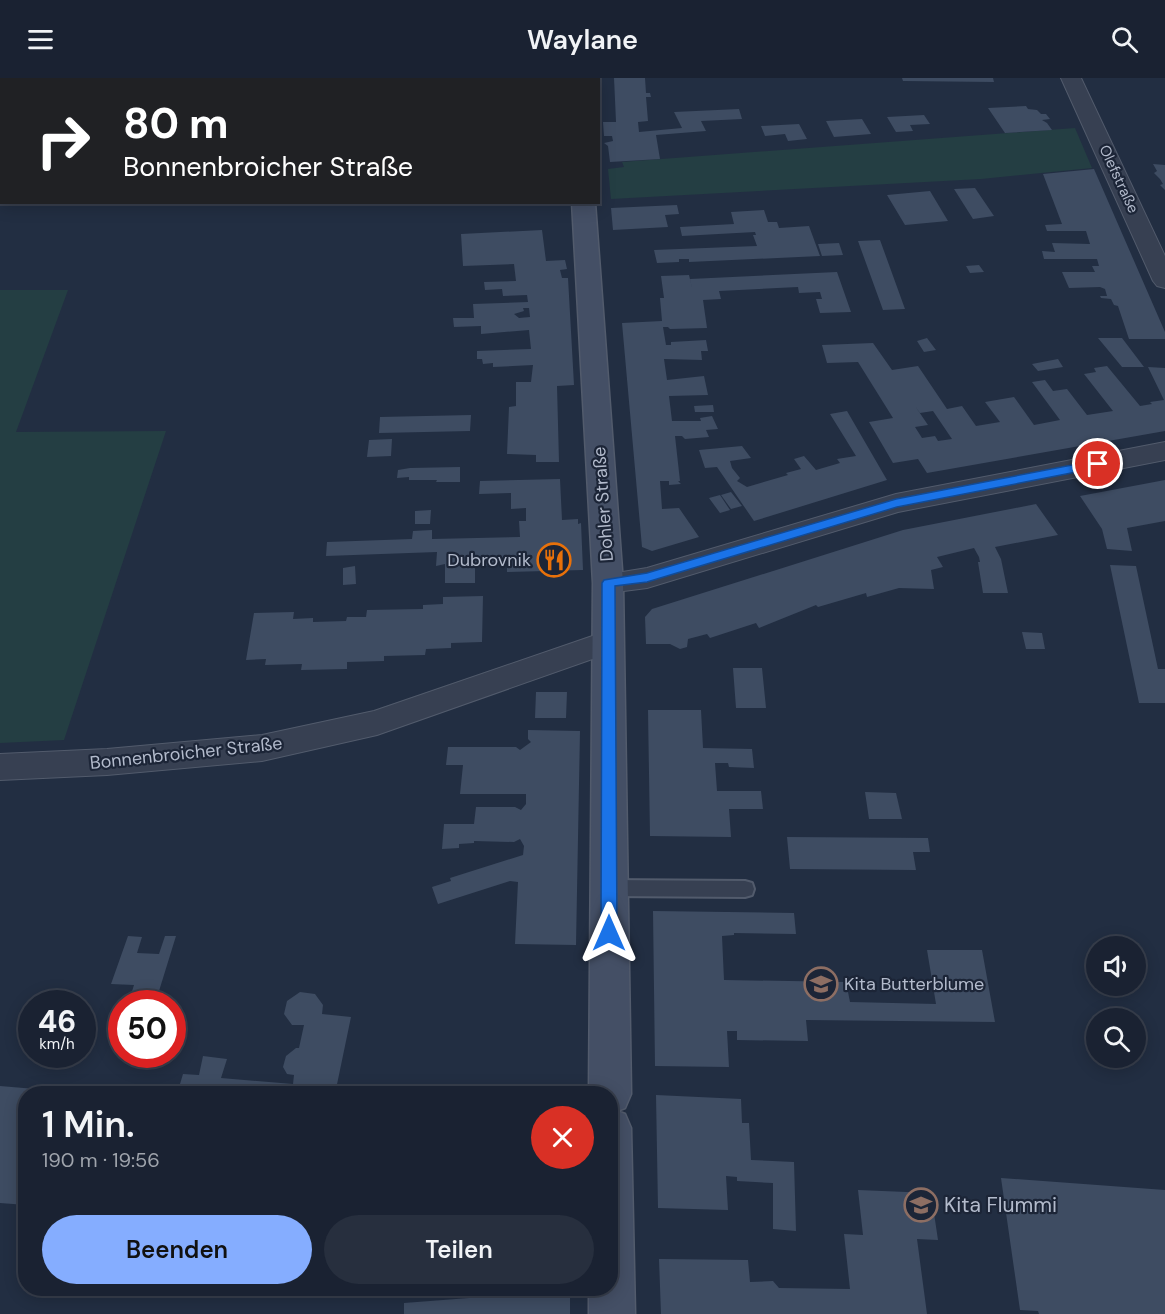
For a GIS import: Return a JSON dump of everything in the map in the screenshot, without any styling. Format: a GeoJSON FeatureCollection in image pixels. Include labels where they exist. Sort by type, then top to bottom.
{"type":"FeatureCollection","features":[{"type":"Feature","properties":{"kind":"main road","name":"Dohler Straße"},"geometry":{"type":"LineString","coordinates":[[583,204],[608,583],[610,1086]]}},
{"type":"Feature","properties":{"kind":"main road"},"geometry":{"type":"LineString","coordinates":[[612,1296],[612,1314]]}},
{"type":"Feature","properties":{"kind":"street","name":"Olefstraße"},"geometry":{"type":"LineString","coordinates":[[1071,78],[1165,281]]}},
{"type":"Feature","properties":{"kind":"street"},"geometry":{"type":"LineString","coordinates":[[608,583],[647,578],[896,503],[1165,451]]}},
{"type":"Feature","properties":{"kind":"street","name":"Bonnenbroicher Straße"},"geometry":{"type":"LineString","coordinates":[[0,767],[107,762],[262,748],[377,723],[607,642]]}},
{"type":"Feature","properties":{"kind":"lane"},"geometry":{"type":"LineString","coordinates":[[609,888],[745,889]]}},
{"type":"Feature","properties":{"kind":"green space"},"geometry":{"type":"Polygon","coordinates":[[[1075,128],[1092,168],[981,179],[611,199],[608,169],[624,167],[622,162],[1075,128]]]}},
{"type":"Feature","properties":{"kind":"green space"},"geometry":{"type":"Polygon","coordinates":[[[0,290],[68,290],[16,432],[166,431],[64,740],[0,743],[0,290]]]}},
{"type":"Feature","properties":{"kind":"building"},"geometry":{"type":"Polygon","coordinates":[[[614,78],[645,78],[646,93],[650,93],[651,97],[646,97],[648,121],[638,122],[639,132],[682,128],[674,112],[739,109],[742,119],[701,121],[706,131],[656,135],[660,159],[610,162],[608,146],[604,143],[613,141],[612,136],[604,136],[603,122],[616,122],[614,78]]]}},
{"type":"Feature","properties":{"kind":"building"},"geometry":{"type":"Polygon","coordinates":[[[902,78],[993,78],[994,82],[903,81],[902,78]]]}},
{"type":"Feature","properties":{"kind":"building"},"geometry":{"type":"Polygon","coordinates":[[[1026,106],[1028,109],[1046,114],[1050,119],[1042,120],[1052,130],[1005,133],[988,108],[1026,106]]]}},
{"type":"Feature","properties":{"kind":"building"},"geometry":{"type":"Polygon","coordinates":[[[924,115],[930,124],[910,125],[913,131],[896,132],[887,117],[924,115]]]}},
{"type":"Feature","properties":{"kind":"building"},"geometry":{"type":"Polygon","coordinates":[[[862,119],[871,134],[834,137],[826,121],[862,119]]]}},
{"type":"Feature","properties":{"kind":"building"},"geometry":{"type":"Polygon","coordinates":[[[799,124],[807,139],[788,141],[785,134],[765,136],[761,126],[799,124]]]}},
{"type":"Feature","properties":{"kind":"building"},"geometry":{"type":"Polygon","coordinates":[[[1153,164],[1165,165],[1165,190],[1154,173],[1157,171],[1153,164]]]}},
{"type":"Feature","properties":{"kind":"building"},"geometry":{"type":"Polygon","coordinates":[[[1094,169],[1165,332],[1165,339],[1129,339],[1118,306],[1114,305],[1111,299],[1100,296],[1107,296],[1105,289],[1100,287],[1069,288],[1062,272],[1095,272],[1092,266],[1099,266],[1097,259],[1044,259],[1042,251],[1055,252],[1052,243],[1090,244],[1086,231],[1047,231],[1045,225],[1062,224],[1043,174],[1094,169]]]}},
{"type":"Feature","properties":{"kind":"building"},"geometry":{"type":"Polygon","coordinates":[[[975,188],[994,216],[973,219],[954,189],[975,188]]]}},
{"type":"Feature","properties":{"kind":"building"},"geometry":{"type":"Polygon","coordinates":[[[930,191],[948,221],[905,225],[887,195],[930,191]]]}},
{"type":"Feature","properties":{"kind":"building"},"geometry":{"type":"Polygon","coordinates":[[[677,205],[679,214],[665,215],[668,227],[613,230],[611,208],[677,205]]]}},
{"type":"Feature","properties":{"kind":"building"},"geometry":{"type":"Polygon","coordinates":[[[764,210],[768,222],[777,222],[779,228],[809,226],[820,256],[689,262],[689,259],[679,259],[679,262],[657,263],[654,250],[757,246],[753,235],[756,235],[755,232],[682,236],[680,227],[734,224],[731,212],[764,210]]]}},
{"type":"Feature","properties":{"kind":"building"},"geometry":{"type":"Polygon","coordinates":[[[542,230],[546,261],[565,260],[567,269],[560,270],[562,278],[568,278],[574,385],[557,386],[559,462],[536,462],[536,455],[507,454],[509,407],[516,406],[516,382],[531,382],[533,365],[493,367],[493,363],[483,364],[482,359],[477,359],[477,351],[531,349],[529,330],[481,334],[481,326],[454,327],[453,318],[474,318],[473,304],[528,302],[527,295],[503,296],[502,289],[485,290],[484,282],[516,281],[514,264],[463,266],[461,234],[542,230]],[[523,308],[524,311],[514,314],[519,318],[530,317],[529,308],[523,308]]]}},
{"type":"Feature","properties":{"kind":"building"},"geometry":{"type":"Polygon","coordinates":[[[880,240],[905,309],[883,310],[858,241],[880,240]]]}},
{"type":"Feature","properties":{"kind":"building"},"geometry":{"type":"Polygon","coordinates":[[[839,243],[843,255],[822,256],[818,244],[839,243]]]}},
{"type":"Feature","properties":{"kind":"building"},"geometry":{"type":"Polygon","coordinates":[[[979,265],[984,272],[970,273],[966,266],[979,265]]]}},
{"type":"Feature","properties":{"kind":"building"},"geometry":{"type":"Polygon","coordinates":[[[837,272],[851,312],[820,313],[816,299],[822,299],[820,292],[799,293],[798,287],[719,291],[721,299],[703,300],[707,328],[670,329],[663,327],[666,345],[671,345],[671,342],[706,340],[708,351],[701,351],[702,360],[664,359],[667,380],[704,376],[708,395],[669,396],[672,421],[701,421],[700,418],[712,416],[718,429],[706,430],[709,437],[685,439],[682,436],[675,436],[680,481],[678,481],[681,484],[669,485],[669,481],[660,481],[662,509],[679,508],[699,537],[652,551],[642,547],[622,323],[662,321],[660,298],[664,298],[661,276],[689,275],[693,292],[690,279],[837,272]]]}},
{"type":"Feature","properties":{"kind":"building"},"geometry":{"type":"Polygon","coordinates":[[[927,338],[936,350],[924,352],[917,341],[927,338]]]}},
{"type":"Feature","properties":{"kind":"building"},"geometry":{"type":"Polygon","coordinates":[[[1098,338],[1122,338],[1144,367],[1122,367],[1098,338]]]}},
{"type":"Feature","properties":{"kind":"building"},"geometry":{"type":"Polygon","coordinates":[[[873,343],[892,370],[918,366],[947,409],[962,406],[976,426],[1000,422],[985,402],[1014,397],[1034,425],[1060,420],[1032,382],[1045,380],[1053,391],[1067,389],[1087,415],[1113,411],[1084,374],[1096,372],[1094,368],[1107,366],[1140,406],[1152,404],[1150,402],[1164,400],[1148,367],[1165,368],[1165,431],[927,473],[918,459],[893,463],[869,422],[893,418],[858,362],[827,363],[822,345],[873,343]],[[915,406],[928,425],[915,427],[922,438],[935,436],[938,441],[952,439],[933,411],[920,413],[915,406]]]}},
{"type":"Feature","properties":{"kind":"building"},"geometry":{"type":"Polygon","coordinates":[[[1058,359],[1063,367],[1038,371],[1032,364],[1058,359]]]}},
{"type":"Feature","properties":{"kind":"building"},"geometry":{"type":"Polygon","coordinates":[[[713,405],[714,412],[695,412],[694,406],[713,405]]]}},
{"type":"Feature","properties":{"kind":"building"},"geometry":{"type":"Polygon","coordinates":[[[847,411],[887,480],[754,521],[717,467],[705,468],[699,450],[742,446],[751,458],[730,461],[732,468],[740,478],[737,481],[747,487],[801,469],[794,459],[804,456],[816,470],[840,463],[837,459],[856,456],[830,414],[847,411]]]}},
{"type":"Feature","properties":{"kind":"building"},"geometry":{"type":"Polygon","coordinates":[[[471,415],[470,431],[379,433],[380,417],[471,415]]]}},
{"type":"Feature","properties":{"kind":"building"},"geometry":{"type":"Polygon","coordinates":[[[392,439],[391,456],[367,457],[369,440],[392,439]]]}},
{"type":"Feature","properties":{"kind":"building"},"geometry":{"type":"Polygon","coordinates":[[[460,467],[460,482],[397,478],[398,470],[460,467]]]}},
{"type":"Feature","properties":{"kind":"building"},"geometry":{"type":"Polygon","coordinates":[[[560,479],[562,520],[578,519],[578,524],[581,523],[583,570],[507,572],[507,563],[475,567],[475,583],[445,583],[445,564],[436,566],[437,552],[326,556],[327,542],[412,539],[413,531],[432,530],[432,539],[520,537],[519,521],[526,521],[526,508],[511,509],[511,493],[479,494],[480,481],[560,479]]]}},
{"type":"Feature","properties":{"kind":"building"},"geometry":{"type":"Polygon","coordinates":[[[1165,480],[1165,521],[1127,528],[1132,551],[1107,549],[1102,529],[1080,496],[1165,480]]]}},
{"type":"Feature","properties":{"kind":"building"},"geometry":{"type":"Polygon","coordinates":[[[731,492],[742,506],[731,509],[721,495],[731,492]]]}},
{"type":"Feature","properties":{"kind":"building"},"geometry":{"type":"Polygon","coordinates":[[[720,495],[730,510],[720,513],[709,498],[720,495]]]}},
{"type":"Feature","properties":{"kind":"building"},"geometry":{"type":"Polygon","coordinates":[[[1036,504],[1058,535],[995,547],[1001,559],[1008,593],[983,593],[979,557],[974,548],[937,557],[943,567],[931,570],[934,589],[899,588],[867,597],[866,593],[818,607],[816,605],[759,628],[756,623],[710,638],[707,634],[688,639],[687,647],[680,649],[670,644],[646,644],[645,617],[652,609],[903,530],[1036,504]]]}},
{"type":"Feature","properties":{"kind":"building"},"geometry":{"type":"Polygon","coordinates":[[[431,510],[430,524],[415,524],[415,511],[431,510]]]}},
{"type":"Feature","properties":{"kind":"building"},"geometry":{"type":"Polygon","coordinates":[[[1110,565],[1136,566],[1158,669],[1165,669],[1165,703],[1139,703],[1110,565]]]}},
{"type":"Feature","properties":{"kind":"building"},"geometry":{"type":"Polygon","coordinates":[[[355,566],[356,584],[343,585],[343,568],[355,566]]]}},
{"type":"Feature","properties":{"kind":"building"},"geometry":{"type":"Polygon","coordinates":[[[483,596],[482,642],[451,643],[451,648],[426,649],[425,655],[384,656],[384,661],[347,662],[347,669],[301,670],[302,664],[265,665],[266,659],[246,660],[254,613],[294,612],[293,619],[313,618],[313,622],[346,621],[347,617],[366,617],[367,610],[423,609],[423,605],[443,604],[443,597],[483,596]]]}},
{"type":"Feature","properties":{"kind":"building"},"geometry":{"type":"Polygon","coordinates":[[[1022,632],[1042,633],[1045,649],[1026,649],[1022,632]]]}},
{"type":"Feature","properties":{"kind":"building"},"geometry":{"type":"Polygon","coordinates":[[[733,668],[762,668],[766,708],[736,708],[733,668]]]}},
{"type":"Feature","properties":{"kind":"building"},"geometry":{"type":"Polygon","coordinates":[[[536,692],[567,692],[566,718],[535,718],[536,692]]]}},
{"type":"Feature","properties":{"kind":"building"},"geometry":{"type":"Polygon","coordinates":[[[648,710],[701,710],[703,748],[752,749],[754,768],[729,767],[728,763],[715,763],[717,791],[761,791],[763,809],[729,809],[731,837],[650,836],[648,710]]]}},
{"type":"Feature","properties":{"kind":"building"},"geometry":{"type":"Polygon","coordinates":[[[528,730],[580,731],[576,945],[515,944],[518,882],[510,881],[438,904],[432,887],[451,881],[450,878],[523,855],[524,846],[520,839],[514,842],[474,841],[474,843],[459,844],[459,848],[442,849],[444,824],[474,824],[476,807],[515,807],[521,810],[526,804],[526,794],[460,794],[463,765],[446,765],[448,747],[516,747],[520,750],[531,742],[528,739],[528,730]]]}},
{"type":"Feature","properties":{"kind":"building"},"geometry":{"type":"Polygon","coordinates":[[[865,792],[896,793],[902,819],[869,819],[865,792]]]}},
{"type":"Feature","properties":{"kind":"building"},"geometry":{"type":"Polygon","coordinates":[[[787,837],[928,838],[930,852],[913,852],[916,870],[790,869],[787,837]]]}},
{"type":"Feature","properties":{"kind":"building","name":"Kita Butterblume"},"geometry":{"type":"Polygon","coordinates":[[[653,911],[794,913],[796,934],[734,933],[734,935],[722,936],[724,980],[846,982],[850,1002],[936,1004],[927,950],[982,950],[995,1022],[806,1020],[808,1041],[737,1040],[737,1031],[727,1031],[729,1067],[655,1066],[653,911]]]}},
{"type":"Feature","properties":{"kind":"building"},"geometry":{"type":"Polygon","coordinates":[[[128,936],[142,937],[137,953],[159,954],[165,936],[176,936],[159,990],[132,990],[134,985],[111,984],[128,936]]]}},
{"type":"Feature","properties":{"kind":"building"},"geometry":{"type":"Polygon","coordinates":[[[300,992],[315,994],[323,1005],[322,1014],[351,1017],[337,1086],[179,1086],[183,1074],[199,1075],[203,1056],[227,1059],[221,1078],[293,1084],[294,1075],[287,1074],[283,1067],[286,1056],[299,1048],[304,1025],[292,1025],[284,1014],[287,1001],[300,992]]]}},
{"type":"Feature","properties":{"kind":"building"},"geometry":{"type":"Polygon","coordinates":[[[113,1084],[141,1086],[112,1086],[113,1084]]]}},
{"type":"Feature","properties":{"kind":"building"},"geometry":{"type":"Polygon","coordinates":[[[0,1086],[18,1088],[18,1204],[0,1203],[0,1086]]]}},
{"type":"Feature","properties":{"kind":"building"},"geometry":{"type":"Polygon","coordinates":[[[656,1095],[741,1099],[742,1123],[749,1123],[751,1160],[794,1162],[796,1231],[773,1229],[773,1183],[737,1181],[737,1177],[726,1176],[728,1210],[658,1208],[656,1095]]]}},
{"type":"Feature","properties":{"kind":"building"},"geometry":{"type":"Polygon","coordinates":[[[1001,1178],[1165,1190],[1165,1314],[1039,1314],[1038,1311],[1020,1310],[1001,1178]]]}},
{"type":"Feature","properties":{"kind":"building"},"geometry":{"type":"Polygon","coordinates":[[[858,1190],[931,1193],[938,1240],[917,1239],[927,1314],[661,1314],[659,1259],[748,1260],[750,1282],[773,1281],[779,1288],[850,1289],[844,1234],[863,1235],[858,1190]]]}},
{"type":"Feature","properties":{"kind":"building"},"geometry":{"type":"Polygon","coordinates":[[[495,1296],[570,1296],[570,1314],[404,1314],[404,1303],[495,1296]]]}},
{"type":"Feature","properties":{"kind":"place","name":"Dubrovnik"},"geometry":{"type":"Point","coordinates":[554,560]}},
{"type":"Feature","properties":{"kind":"place","name":"Kita Butterblume"},"geometry":{"type":"Point","coordinates":[821,984]}},
{"type":"Feature","properties":{"kind":"place","name":"Kita Flummi"},"geometry":{"type":"Point","coordinates":[921,1205]}},
{"type":"Feature","properties":{"kind":"route"},"geometry":{"type":"LineString","coordinates":[[609,933],[608,583],[647,578],[896,503],[1098,464]]}}]}
